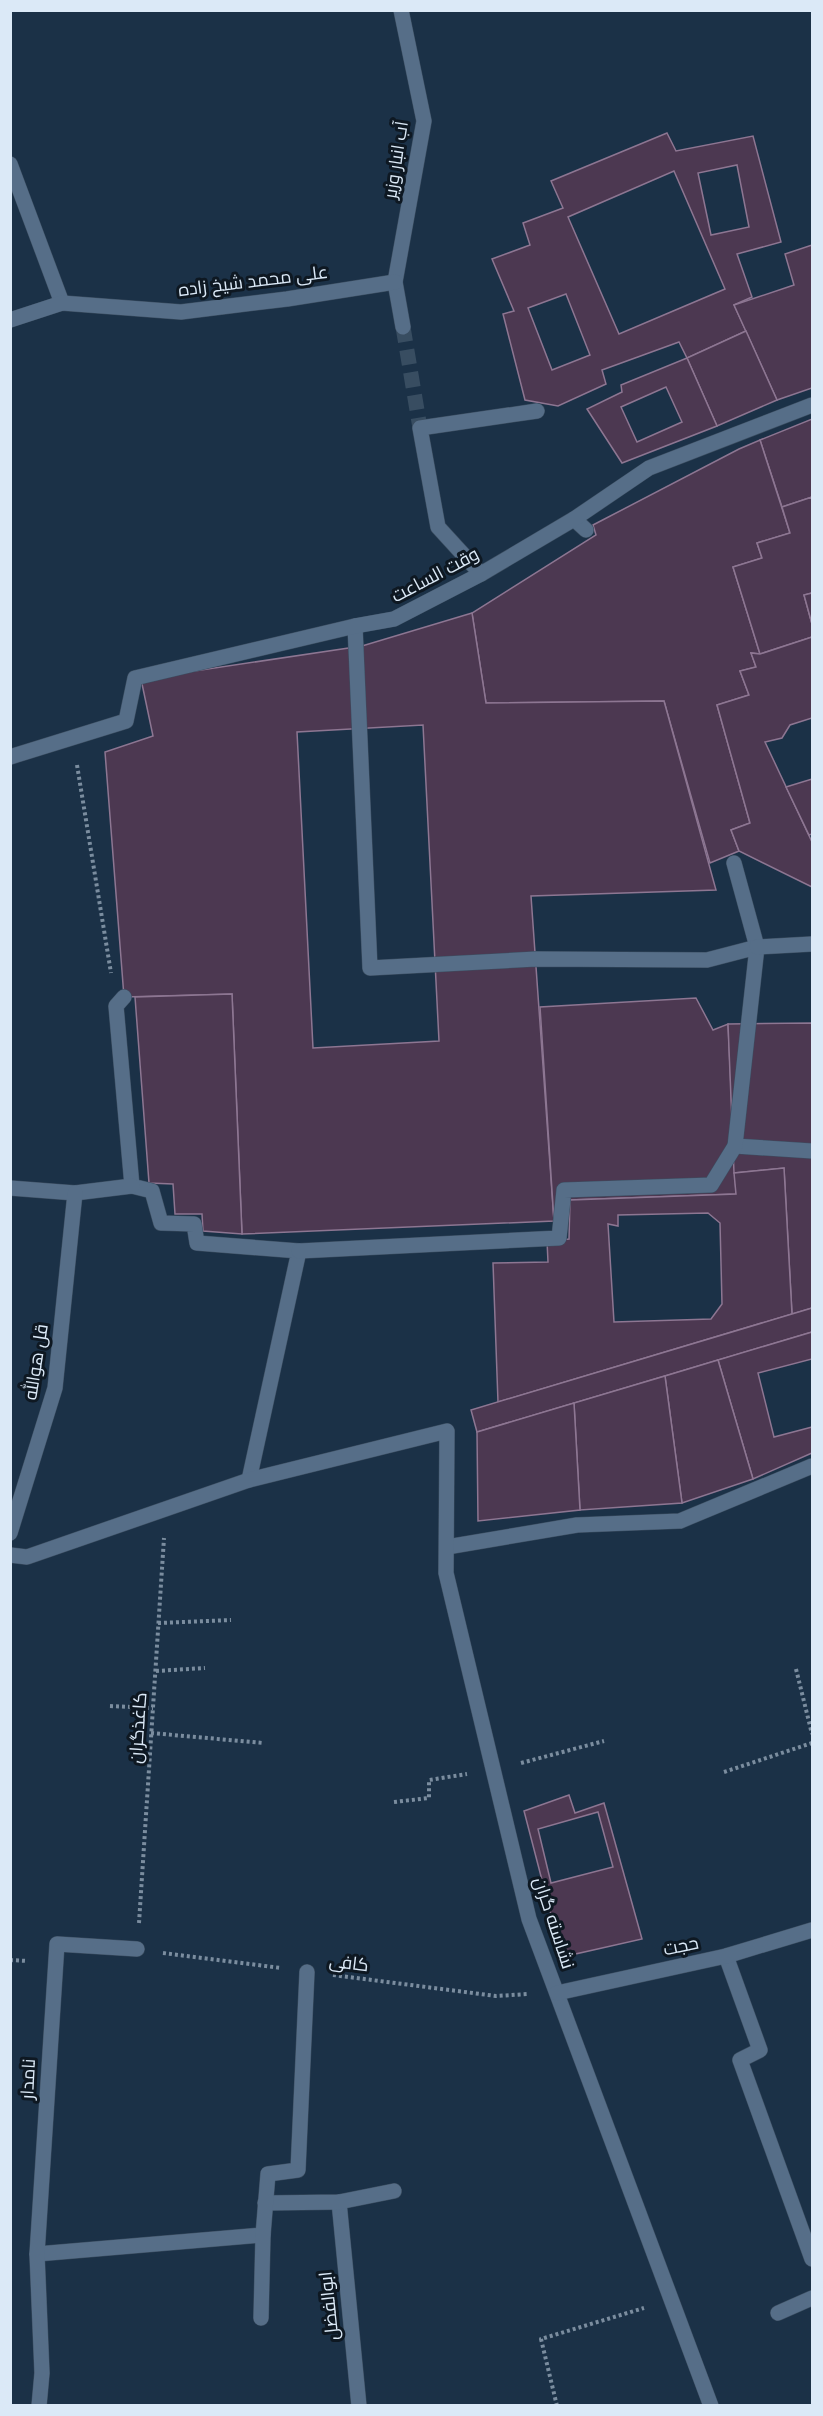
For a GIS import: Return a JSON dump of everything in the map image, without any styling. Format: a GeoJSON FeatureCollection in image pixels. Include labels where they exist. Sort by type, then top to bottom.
{"type":"FeatureCollection","features":[{"type":"Feature","properties":{"kind":"street","name":"آب انبار وزیر"},"geometry":{"type":"LineString","coordinates":[[395,282],[424,121],[400,10]]}},
{"type":"Feature","properties":{"kind":"street"},"geometry":{"type":"LineString","coordinates":[[10,164],[62,303]]}},
{"type":"Feature","properties":{"kind":"street","name":"علی محمد شیخ زاده"},"geometry":{"type":"LineString","coordinates":[[10,320],[62,303],[182,312],[395,282]]}},
{"type":"Feature","properties":{"kind":"street"},"geometry":{"type":"LineString","coordinates":[[395,282],[403,327]]}},
{"type":"Feature","properties":{"kind":"street","name":"وقت الساعت"},"geometry":{"type":"LineString","coordinates":[[10,757],[126,721],[135,678],[355,626],[394,619],[481,574],[574,519],[649,468],[813,405]]}},
{"type":"Feature","properties":{"kind":"street"},"geometry":{"type":"LineString","coordinates":[[481,574],[438,527],[420,428],[537,411]]}},
{"type":"Feature","properties":{"kind":"street"},"geometry":{"type":"LineString","coordinates":[[574,519],[586,530]]}},
{"type":"Feature","properties":{"kind":"street"},"geometry":{"type":"LineString","coordinates":[[355,626],[370,968],[536,960],[707,960],[757,947],[813,944]]}},
{"type":"Feature","properties":{"kind":"street"},"geometry":{"type":"LineString","coordinates":[[10,1188],[75,1194],[132,1186],[152,1191],[161,1223],[194,1224],[197,1243],[299,1251],[559,1238],[564,1190],[711,1185],[735,1146],[757,947],[734,863]]}},
{"type":"Feature","properties":{"kind":"street"},"geometry":{"type":"LineString","coordinates":[[120,1002],[132,1186]]}},
{"type":"Feature","properties":{"kind":"street"},"geometry":{"type":"LineString","coordinates":[[735,1146],[813,1151]]}},
{"type":"Feature","properties":{"kind":"street","name":"قل هوالله"},"geometry":{"type":"LineString","coordinates":[[10,1533],[55,1388],[75,1194]]}},
{"type":"Feature","properties":{"kind":"street"},"geometry":{"type":"LineString","coordinates":[[10,1555],[27,1557],[249,1480],[299,1251]]}},
{"type":"Feature","properties":{"kind":"street","name":"نشاسته گران"},"geometry":{"type":"LineString","coordinates":[[249,1480],[447,1431],[446,1573],[529,1919],[711,2406]]}},
{"type":"Feature","properties":{"kind":"street"},"geometry":{"type":"LineString","coordinates":[[447,1547],[577,1525],[680,1521],[813,1466]]}},
{"type":"Feature","properties":{"kind":"street","name":"حجت"},"geometry":{"type":"LineString","coordinates":[[556,1993],[726,1956],[813,1930]]}},
{"type":"Feature","properties":{"kind":"street","name":"نامدار"},"geometry":{"type":"LineString","coordinates":[[39,2406],[42,2373],[37,2254],[57,1944],[137,1950]]}},
{"type":"Feature","properties":{"kind":"street"},"geometry":{"type":"LineString","coordinates":[[726,1956],[760,2050],[740,2060],[813,2259]]}},
{"type":"Feature","properties":{"kind":"street"},"geometry":{"type":"LineString","coordinates":[[261,2318],[263,2235],[268,2174],[298,2170],[307,1972]]}},
{"type":"Feature","properties":{"kind":"street"},"geometry":{"type":"LineString","coordinates":[[265,2203],[339,2202],[394,2191]]}},
{"type":"Feature","properties":{"kind":"street","name":"ابوالفضل"},"geometry":{"type":"LineString","coordinates":[[339,2202],[359,2406]]}},
{"type":"Feature","properties":{"kind":"street"},"geometry":{"type":"LineString","coordinates":[[37,2254],[263,2235]]}},
{"type":"Feature","properties":{"kind":"street"},"geometry":{"type":"LineString","coordinates":[[778,2313],[813,2298]]}},
{"type":"Feature","properties":{"kind":"path"},"geometry":{"type":"LineString","coordinates":[[72,737],[120,1002]]}},
{"type":"Feature","properties":{"kind":"path","name":"کاغذگران"},"geometry":{"type":"LineString","coordinates":[[137,1950],[166,1508]]}},
{"type":"Feature","properties":{"kind":"path"},"geometry":{"type":"LineString","coordinates":[[158,1623],[231,1620]]}},
{"type":"Feature","properties":{"kind":"path"},"geometry":{"type":"LineString","coordinates":[[156,1671],[205,1668]]}},
{"type":"Feature","properties":{"kind":"path"},"geometry":{"type":"LineString","coordinates":[[796,1668],[813,1734]]}},
{"type":"Feature","properties":{"kind":"path"},"geometry":{"type":"LineString","coordinates":[[110,1706],[153,1708]]}},
{"type":"Feature","properties":{"kind":"path"},"geometry":{"type":"LineString","coordinates":[[151,1733],[263,1743]]}},
{"type":"Feature","properties":{"kind":"path"},"geometry":{"type":"LineString","coordinates":[[394,1802],[429,1798],[429,1780],[493,1770],[603,1741]]}},
{"type":"Feature","properties":{"kind":"path"},"geometry":{"type":"LineString","coordinates":[[724,1772],[813,1743]]}},
{"type":"Feature","properties":{"kind":"path","name":"کافی"},"geometry":{"type":"LineString","coordinates":[[137,1950],[496,1996],[556,1993]]}},
{"type":"Feature","properties":{"kind":"path"},"geometry":{"type":"LineString","coordinates":[[558,2406],[541,2340],[672,2300]]}},
{"type":"Feature","properties":{"kind":"building"},"geometry":{"type":"Polygon","coordinates":[[[667,133],[676,151],[753,136],[781,242],[737,254],[752,297],[734,305],[746,331],[687,358],[679,342],[602,370],[606,384],[558,406],[525,400],[503,314],[514,311],[492,259],[530,245],[523,223],[563,208],[551,181],[667,133]],[[737,165],[698,173],[711,235],[749,227],[737,165]],[[674,171],[568,217],[619,334],[725,289],[674,171]],[[566,294],[528,308],[552,370],[590,355],[566,294]]]}},
{"type":"Feature","properties":{"kind":"building"},"geometry":{"type":"Polygon","coordinates":[[[812,245],[812,388],[777,400],[734,305],[794,285],[785,254],[812,245]]]}},
{"type":"Feature","properties":{"kind":"building"},"geometry":{"type":"Polygon","coordinates":[[[746,331],[777,400],[717,426],[687,358],[746,331]]]}},
{"type":"Feature","properties":{"kind":"building"},"geometry":{"type":"Polygon","coordinates":[[[687,358],[717,426],[622,463],[587,409],[622,392],[621,385],[687,358]],[[666,387],[621,407],[637,442],[682,422],[666,387]]]}},
{"type":"Feature","properties":{"kind":"building"},"geometry":{"type":"Polygon","coordinates":[[[812,419],[812,497],[782,507],[760,440],[812,419]]]}},
{"type":"Feature","properties":{"kind":"building"},"geometry":{"type":"Polygon","coordinates":[[[760,440],[790,533],[757,543],[762,558],[733,567],[760,654],[751,653],[756,667],[740,671],[749,695],[717,705],[750,823],[731,830],[739,851],[710,863],[664,701],[486,703],[472,613],[596,535],[593,525],[760,440]]]}},
{"type":"Feature","properties":{"kind":"building"},"geometry":{"type":"Polygon","coordinates":[[[812,497],[812,593],[804,595],[812,624],[812,637],[760,654],[733,567],[762,558],[757,543],[790,533],[782,507],[812,497]]]}},
{"type":"Feature","properties":{"kind":"building"},"geometry":{"type":"Polygon","coordinates":[[[812,593],[812,624],[804,595],[812,593]]]}},
{"type":"Feature","properties":{"kind":"building"},"geometry":{"type":"Polygon","coordinates":[[[472,613],[486,703],[664,701],[716,890],[531,896],[554,1221],[242,1234],[232,994],[124,997],[105,752],[153,736],[141,679],[362,646],[472,613]],[[423,725],[297,732],[313,1048],[439,1041],[423,725]]]}},
{"type":"Feature","properties":{"kind":"building"},"geometry":{"type":"Polygon","coordinates":[[[812,637],[812,718],[790,725],[782,738],[765,742],[812,842],[812,887],[739,851],[731,830],[750,823],[717,705],[749,695],[740,671],[756,667],[751,653],[760,654],[812,637]]]}},
{"type":"Feature","properties":{"kind":"building"},"geometry":{"type":"Polygon","coordinates":[[[812,779],[812,834],[809,835],[786,787],[812,779]]]}},
{"type":"Feature","properties":{"kind":"building"},"geometry":{"type":"Polygon","coordinates":[[[232,994],[242,1234],[203,1231],[202,1214],[175,1214],[173,1184],[149,1183],[135,997],[232,994]]]}},
{"type":"Feature","properties":{"kind":"building"},"geometry":{"type":"Polygon","coordinates":[[[696,998],[713,1030],[728,1024],[736,1194],[570,1200],[569,1218],[554,1221],[540,1007],[696,998]]]}},
{"type":"Feature","properties":{"kind":"building"},"geometry":{"type":"Polygon","coordinates":[[[812,1023],[812,1308],[792,1314],[784,1168],[734,1173],[728,1024],[812,1023]]]}},
{"type":"Feature","properties":{"kind":"building"},"geometry":{"type":"Polygon","coordinates":[[[784,1168],[792,1314],[498,1402],[493,1263],[548,1262],[547,1241],[569,1239],[570,1200],[736,1194],[734,1173],[784,1168]],[[708,1213],[618,1215],[618,1226],[608,1224],[614,1322],[711,1319],[722,1304],[720,1223],[708,1213]]]}},
{"type":"Feature","properties":{"kind":"building"},"geometry":{"type":"Polygon","coordinates":[[[812,1308],[812,1332],[477,1432],[471,1410],[812,1308]]]}},
{"type":"Feature","properties":{"kind":"building"},"geometry":{"type":"Polygon","coordinates":[[[812,1332],[812,1359],[758,1373],[774,1437],[812,1427],[812,1453],[753,1479],[718,1360],[812,1332]]]}},
{"type":"Feature","properties":{"kind":"building"},"geometry":{"type":"Polygon","coordinates":[[[718,1360],[753,1479],[682,1503],[665,1376],[718,1360]]]}},
{"type":"Feature","properties":{"kind":"building"},"geometry":{"type":"Polygon","coordinates":[[[665,1376],[682,1503],[580,1510],[574,1403],[665,1376]]]}},
{"type":"Feature","properties":{"kind":"building"},"geometry":{"type":"Polygon","coordinates":[[[574,1403],[580,1510],[478,1521],[477,1432],[574,1403]]]}},
{"type":"Feature","properties":{"kind":"building"},"geometry":{"type":"Polygon","coordinates":[[[569,1795],[575,1813],[604,1803],[642,1939],[562,1957],[524,1811],[569,1795]],[[598,1812],[538,1829],[551,1883],[613,1867],[598,1812]]]}},
{"type":"Feature","properties":{"kind":"tunnel"},"geometry":{"type":"LineString","coordinates":[[403,327],[420,428]]}}]}
